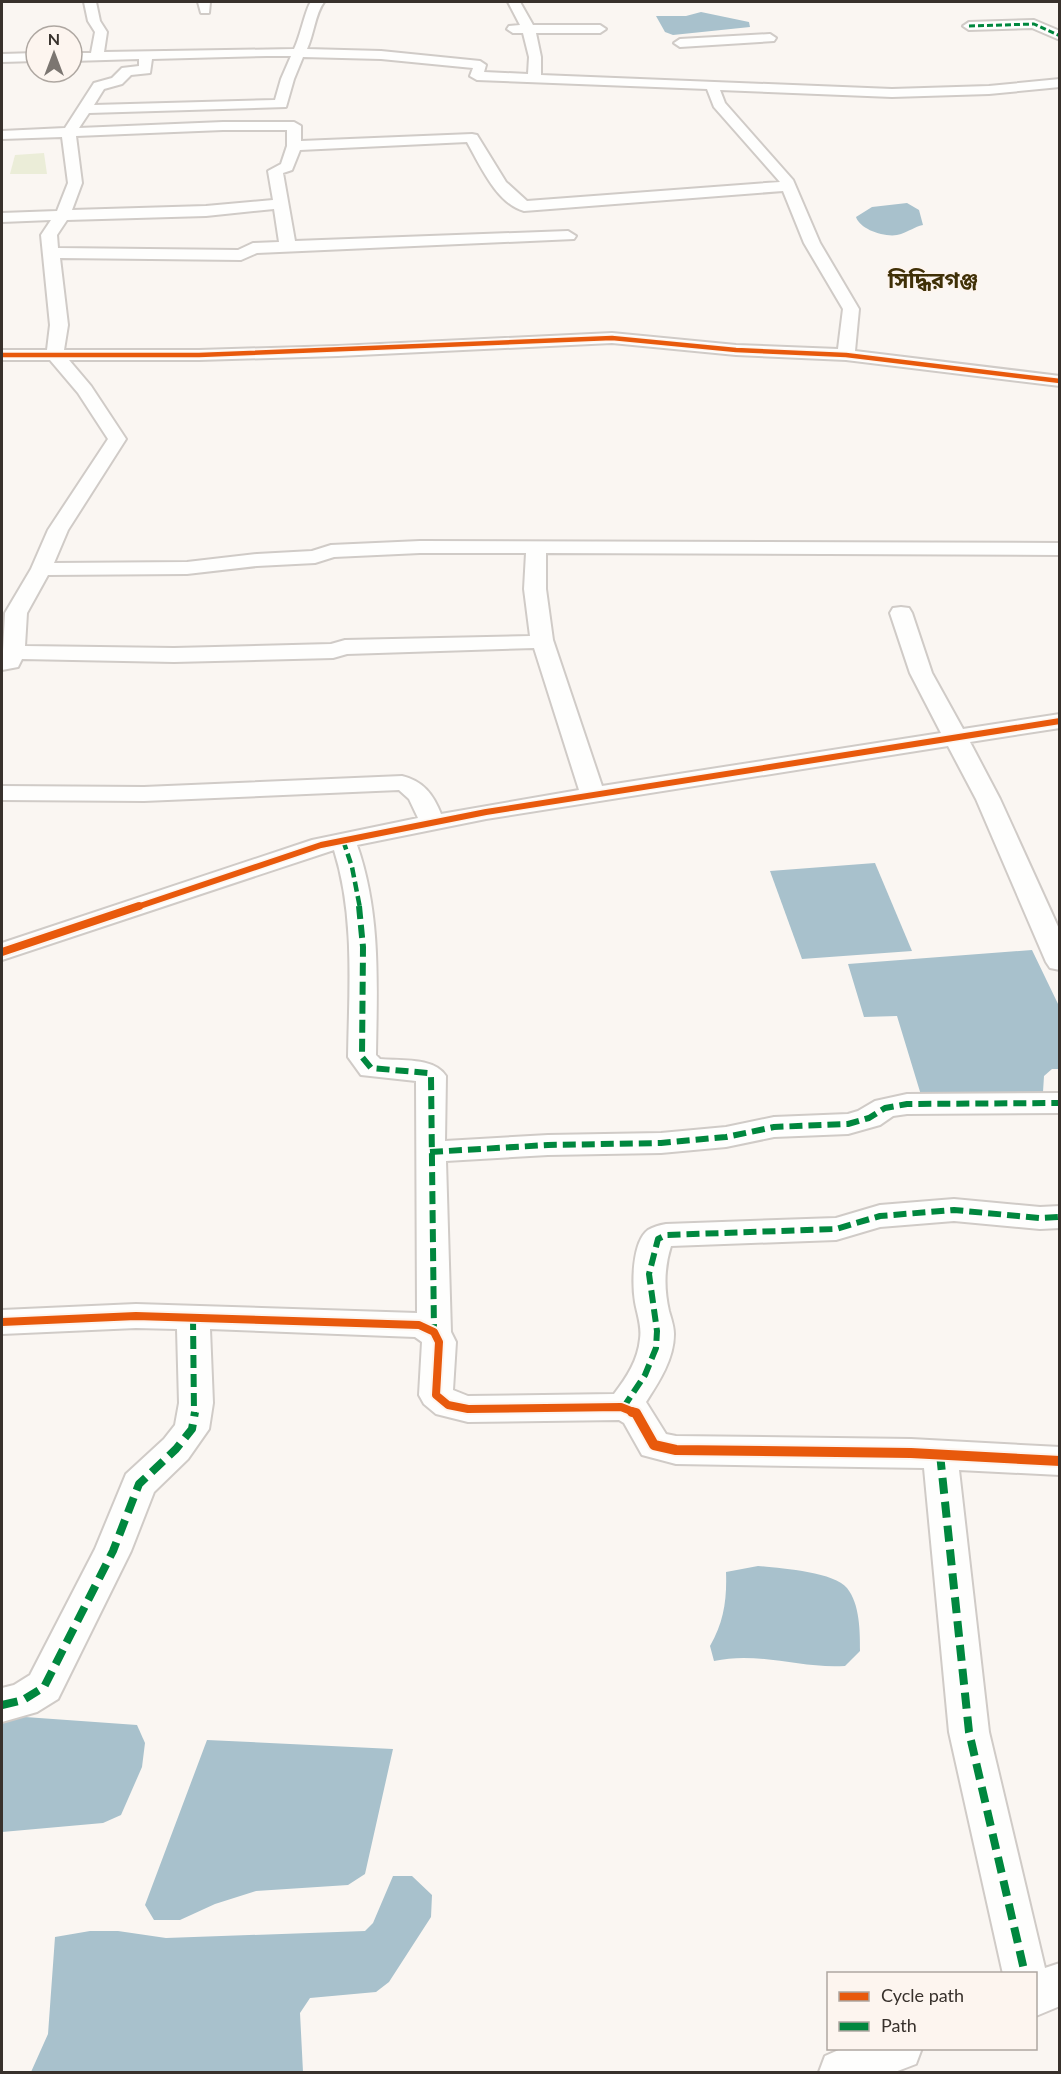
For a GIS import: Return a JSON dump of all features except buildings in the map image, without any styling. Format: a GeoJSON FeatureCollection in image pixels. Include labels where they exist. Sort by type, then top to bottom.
{"type":"FeatureCollection","features":[{"type":"Feature","properties":{"kind":"street"},"geometry":{"type":"LineString","coordinates":[[90,2],[94,21],[101,32],[97,56]]}},
{"type":"Feature","properties":{"kind":"street"},"geometry":{"type":"LineString","coordinates":[[86,109],[281,104],[283,82],[300,53],[313,16],[313,6],[318,2]]}},
{"type":"Feature","properties":{"kind":"street"},"geometry":{"type":"LineString","coordinates":[[514,2],[527,28],[536,69],[534,78]]}},
{"type":"Feature","properties":{"kind":"street"},"geometry":{"type":"LineString","coordinates":[[969,26],[1034,24],[1059,36]]}},
{"type":"Feature","properties":{"kind":"street"},"geometry":{"type":"LineString","coordinates":[[513,28],[600,29]]}},
{"type":"Feature","properties":{"kind":"street"},"geometry":{"type":"LineString","coordinates":[[668,34],[680,43],[690,56]]}},
{"type":"Feature","properties":{"kind":"street"},"geometry":{"type":"LineString","coordinates":[[680,43],[770,38]]}},
{"type":"Feature","properties":{"kind":"street"},"geometry":{"type":"LineString","coordinates":[[84,57],[300,53],[381,55],[480,64],[477,76],[702,82],[892,93],[989,90],[1059,83]]}},
{"type":"Feature","properties":{"kind":"street"},"geometry":{"type":"LineString","coordinates":[[146,54],[145,70],[127,71],[117,81],[99,86],[69,133],[75,183],[61,217],[49,234],[59,325],[55,355],[85,390],[117,440],[58,530],[41,569],[16,614],[8,657],[333,651],[345,647],[528,643],[542,640]]}},
{"type":"Feature","properties":{"kind":"street"},"geometry":{"type":"LineString","coordinates":[[2,58],[24,57]]}},
{"type":"Feature","properties":{"kind":"street"},"geometry":{"type":"LineString","coordinates":[[702,82],[719,105],[753,140],[786,180],[812,243],[851,309],[846,355]]}},
{"type":"Feature","properties":{"kind":"street"},"geometry":{"type":"LineString","coordinates":[[2,135],[223,126],[294,126],[294,146],[287,167],[275,171],[288,246]]}},
{"type":"Feature","properties":{"kind":"street"},"geometry":{"type":"LineString","coordinates":[[294,146],[472,138],[490,170],[517,202],[524,206],[788,186]]}},
{"type":"Feature","properties":{"kind":"street"},"geometry":{"type":"LineString","coordinates":[[2,217],[206,211],[280,204]]}},
{"type":"Feature","properties":{"kind":"street"},"geometry":{"type":"LineString","coordinates":[[51,253],[241,255],[253,248],[567,236]]}},
{"type":"Feature","properties":{"kind":"street"},"geometry":{"type":"LineString","coordinates":[[2,355],[199,355],[338,351],[590,338],[736,350],[846,355],[1059,381]]}},
{"type":"Feature","properties":{"kind":"street"},"geometry":{"type":"LineString","coordinates":[[41,569],[187,568],[257,560],[315,557],[331,551],[420,548],[660,546],[1059,549]]}},
{"type":"Feature","properties":{"kind":"street"},"geometry":{"type":"LineString","coordinates":[[536,548],[535,590],[542,640],[593,795]]}},
{"type":"Feature","properties":{"kind":"street"},"geometry":{"type":"LineString","coordinates":[[901,613],[921,673],[988,799],[1059,962]]}},
{"type":"Feature","properties":{"kind":"street"},"geometry":{"type":"LineString","coordinates":[[2,952],[290,854],[343,840],[432,822],[593,795],[1059,721]]}},
{"type":"Feature","properties":{"kind":"street"},"geometry":{"type":"LineString","coordinates":[[2,794],[144,794],[402,783],[414,787],[418,792],[432,822]]}},
{"type":"Feature","properties":{"kind":"street"},"geometry":{"type":"LineString","coordinates":[[343,840],[353,867],[364,930],[362,1057],[371,1068],[428,1073],[431,1077],[430,1152],[434,1332],[439,1342],[436,1395],[448,1405],[468,1408],[623,1408],[636,1413],[654,1444],[676,1450],[735,1449],[940,1454],[1059,1461]]}},
{"type":"Feature","properties":{"kind":"street"},"geometry":{"type":"LineString","coordinates":[[430,1152],[548,1144],[661,1143],[726,1137],[774,1127],[848,1124],[869,1118],[885,1108],[907,1104],[1059,1103]]}},
{"type":"Feature","properties":{"kind":"street"},"geometry":{"type":"LineString","coordinates":[[623,1408],[654,1355],[658,1335],[648,1286],[648,1270],[658,1239],[666,1235],[836,1228],[880,1216],[954,1210],[1040,1218],[1059,1217]]}},
{"type":"Feature","properties":{"kind":"street"},"geometry":{"type":"LineString","coordinates":[[2,1322],[136,1316],[193,1317],[398,1323],[419,1325],[434,1332]]}},
{"type":"Feature","properties":{"kind":"street"},"geometry":{"type":"LineString","coordinates":[[2,1705],[23,1700],[44,1687],[113,1551],[140,1484],[176,1449],[192,1429],[196,1403],[193,1317]]}},
{"type":"Feature","properties":{"kind":"street"},"geometry":{"type":"LineString","coordinates":[[940,1454],[969,1732],[1025,1972]]}},
{"type":"Feature","properties":{"kind":"street"},"geometry":{"type":"LineString","coordinates":[[1037,1993],[1059,1984]]}},
{"type":"Feature","properties":{"kind":"street"},"geometry":{"type":"LineString","coordinates":[[841,2073],[898,2050]]}},
{"type":"Feature","properties":{"kind":"green space"},"geometry":{"type":"Polygon","coordinates":[[[44,153],[47,174],[10,174],[15,155],[44,153]]]}},
{"type":"Feature","properties":{"kind":"water"},"geometry":{"type":"Polygon","coordinates":[[[701,12],[749,22],[750,27],[673,35],[665,32],[656,16],[686,16],[701,12]]]}},
{"type":"Feature","properties":{"kind":"water"},"geometry":{"type":"Polygon","coordinates":[[[907,203],[919,210],[923,225],[901,234],[889,235],[875,232],[863,226],[856,217],[872,207],[907,203]]]}},
{"type":"Feature","properties":{"kind":"water"},"geometry":{"type":"Polygon","coordinates":[[[875,863],[912,951],[802,959],[770,871],[875,863]]]}},
{"type":"Feature","properties":{"kind":"water"},"geometry":{"type":"Polygon","coordinates":[[[1032,950],[1059,1006],[1059,1069],[1052,1069],[1044,1076],[1043,1092],[921,1095],[897,1016],[864,1017],[848,964],[1032,950]]]}},
{"type":"Feature","properties":{"kind":"water"},"geometry":{"type":"Polygon","coordinates":[[[758,1566],[819,1575],[831,1578],[847,1588],[857,1610],[860,1651],[845,1666],[747,1658],[714,1661],[710,1646],[719,1628],[724,1610],[726,1572],[758,1566]]]}},
{"type":"Feature","properties":{"kind":"water"},"geometry":{"type":"Polygon","coordinates":[[[11,1716],[137,1725],[145,1743],[142,1767],[121,1815],[103,1823],[2,1832],[2,1720],[11,1716]]]}},
{"type":"Feature","properties":{"kind":"water"},"geometry":{"type":"Polygon","coordinates":[[[207,1740],[393,1749],[365,1874],[348,1885],[256,1891],[215,1904],[180,1920],[154,1920],[145,1905],[207,1740]]]}},
{"type":"Feature","properties":{"kind":"water"},"geometry":{"type":"Polygon","coordinates":[[[393,1876],[412,1876],[432,1895],[431,1917],[389,1982],[376,1992],[310,1998],[300,2013],[303,2072],[31,2072],[48,2034],[55,1937],[90,1931],[118,1931],[166,1938],[365,1931],[373,1923],[393,1876]]]}},
{"type":"Feature","properties":{"kind":"marked path"},"geometry":{"type":"LineString","coordinates":[[969,26],[1034,24],[1060,36]]}},
{"type":"Feature","properties":{"kind":"marked path"},"geometry":{"type":"LineString","coordinates":[[343,840],[358,893],[361,920],[363,947],[362,1057],[371,1068],[428,1073],[431,1076],[434,1332]]}},
{"type":"Feature","properties":{"kind":"marked path"},"geometry":{"type":"LineString","coordinates":[[430,1152],[548,1145],[661,1143],[726,1137],[774,1127],[848,1124],[869,1118],[885,1108],[907,1104],[1060,1103]]}},
{"type":"Feature","properties":{"kind":"marked path"},"geometry":{"type":"LineString","coordinates":[[623,1408],[645,1375],[656,1348],[657,1331],[649,1274],[658,1239],[666,1235],[836,1229],[880,1216],[954,1210],[1040,1218],[1060,1217]]}},
{"type":"Feature","properties":{"kind":"marked path"},"geometry":{"type":"LineString","coordinates":[[2,1705],[23,1700],[44,1687],[113,1551],[139,1484],[176,1449],[192,1429],[196,1403],[193,1317]]}},
{"type":"Feature","properties":{"kind":"marked path"},"geometry":{"type":"LineString","coordinates":[[940,1454],[969,1732],[1025,1972]]}},
{"type":"Feature","properties":{"kind":"cycle path"},"geometry":{"type":"LineString","coordinates":[[2,355],[199,355],[612,338],[736,350],[846,355],[1060,381]]}},
{"type":"Feature","properties":{"kind":"cycle path"},"geometry":{"type":"LineString","coordinates":[[2,952],[321,845],[486,812],[1060,721]]}},
{"type":"Feature","properties":{"kind":"cycle path"},"geometry":{"type":"LineString","coordinates":[[2,1322],[136,1316],[419,1325],[434,1332],[439,1342],[436,1395],[448,1405],[468,1409],[621,1407],[636,1413],[654,1445],[676,1450],[911,1453],[1060,1461]]}},
{"type":"Feature","properties":{"kind":"district","name":"সিদ্ধিরগঞ্জ"},"geometry":{"type":"Point","coordinates":[933,279]}}]}
